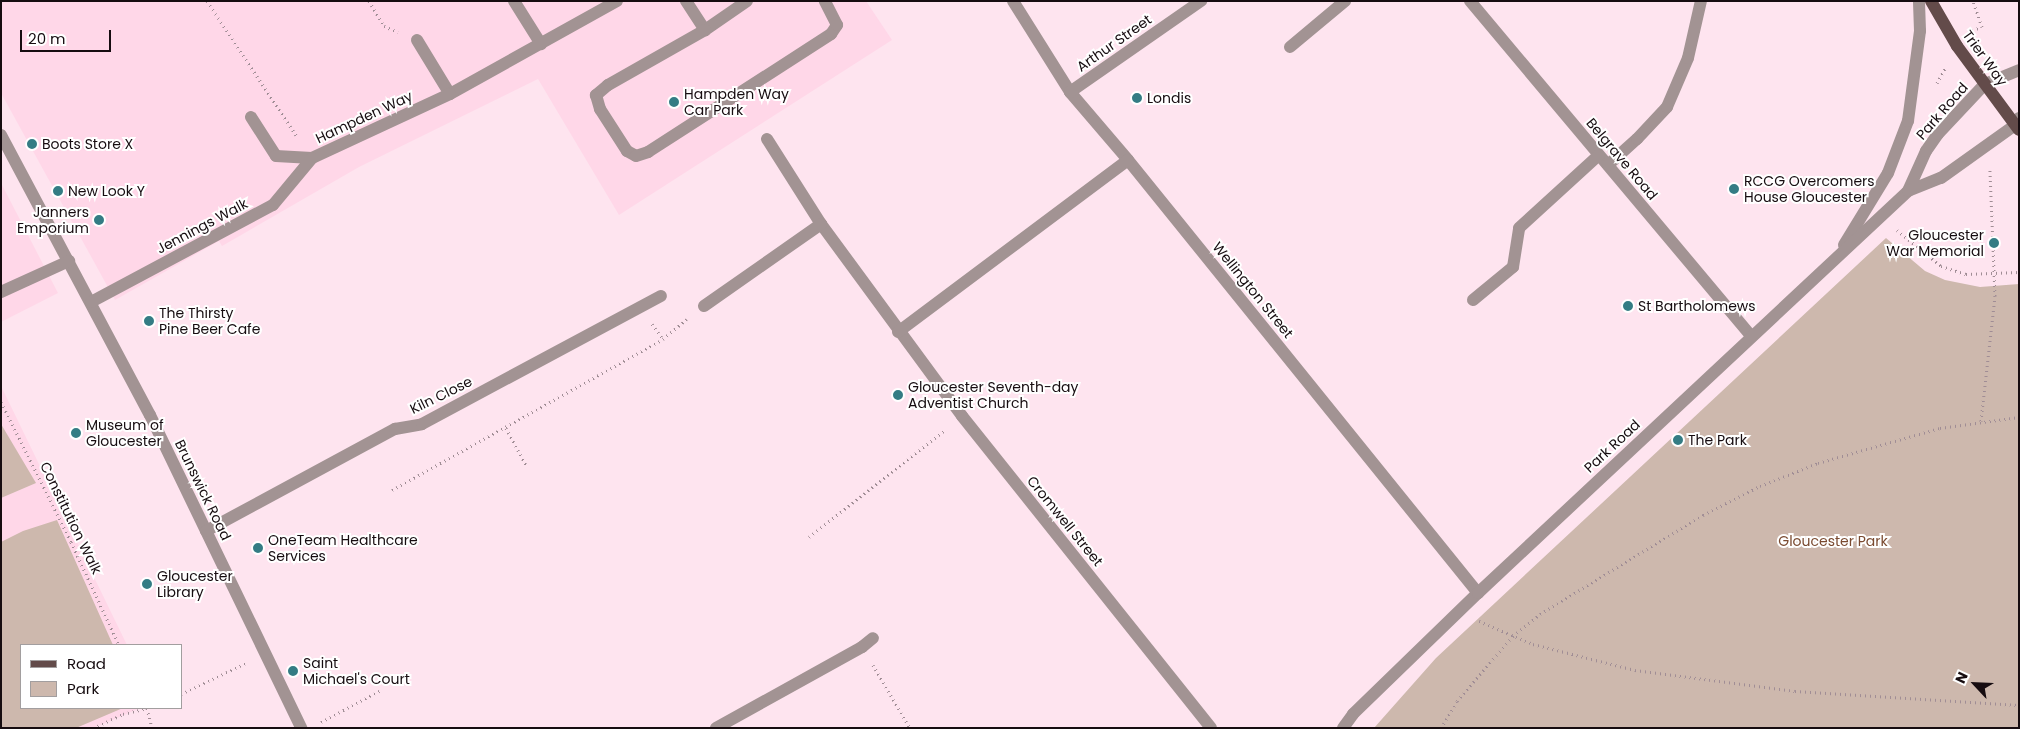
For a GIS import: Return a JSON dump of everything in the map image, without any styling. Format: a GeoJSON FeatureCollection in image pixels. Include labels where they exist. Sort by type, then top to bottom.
{"type":"FeatureCollection","features":[{"type":"Feature","properties":{"kind":"main road","name":"Trier Way"},"geometry":{"type":"LineString","coordinates":[[1931,1],[1957,46],[2017,124]]}},
{"type":"Feature","properties":{"kind":"street"},"geometry":{"type":"LineString","coordinates":[[514,1],[541,44]]}},
{"type":"Feature","properties":{"kind":"street","name":"Hampden Way"},"geometry":{"type":"LineString","coordinates":[[251,117],[276,156],[312,158],[450,94],[617,1]]}},
{"type":"Feature","properties":{"kind":"street"},"geometry":{"type":"LineString","coordinates":[[686,1],[705,30]]}},
{"type":"Feature","properties":{"kind":"street"},"geometry":{"type":"LineString","coordinates":[[747,1],[705,30],[608,85],[596,95],[600,109],[627,151],[636,156],[648,152],[831,34],[837,25],[825,1]]}},
{"type":"Feature","properties":{"kind":"street","name":"Wellington Street"},"geometry":{"type":"LineString","coordinates":[[1013,1],[1070,92],[1128,160],[1478,593]]}},
{"type":"Feature","properties":{"kind":"street","name":"Arthur Street"},"geometry":{"type":"LineString","coordinates":[[1070,92],[1201,1]]}},
{"type":"Feature","properties":{"kind":"street"},"geometry":{"type":"LineString","coordinates":[[1290,48],[1345,1]]}},
{"type":"Feature","properties":{"kind":"street","name":"Belgrave Road"},"geometry":{"type":"LineString","coordinates":[[1470,1],[1751,336]]}},
{"type":"Feature","properties":{"kind":"street"},"geometry":{"type":"LineString","coordinates":[[1473,300],[1513,267],[1519,228],[1604,160],[1637,139],[1667,107],[1688,58],[1701,1]]}},
{"type":"Feature","properties":{"kind":"street"},"geometry":{"type":"LineString","coordinates":[[1834,260],[1888,172],[1908,121],[1920,31],[1919,1]]}},
{"type":"Feature","properties":{"kind":"street"},"geometry":{"type":"LineString","coordinates":[[417,40],[450,94]]}},
{"type":"Feature","properties":{"kind":"street","name":"Park Road"},"geometry":{"type":"LineString","coordinates":[[1908,192],[1926,151],[1938,134],[1985,84],[2019,70]]}},
{"type":"Feature","properties":{"kind":"street","name":"Park Road"},"geometry":{"type":"LineString","coordinates":[[1343,728],[1353,714],[1478,593],[1751,336],[1908,192],[1941,178],[2017,124]]}},
{"type":"Feature","properties":{"kind":"street","name":"Brunswick Road"},"geometry":{"type":"LineString","coordinates":[[1,135],[70,261],[150,415],[264,655],[301,728]]}},
{"type":"Feature","properties":{"kind":"street","name":"Cromwell Street"},"geometry":{"type":"LineString","coordinates":[[767,139],[820,224],[898,332],[962,416],[1211,728]]}},
{"type":"Feature","properties":{"kind":"street","name":"Jennings Walk"},"geometry":{"type":"LineString","coordinates":[[91,302],[273,205],[312,158]]}},
{"type":"Feature","properties":{"kind":"street"},"geometry":{"type":"LineString","coordinates":[[898,332],[1128,160]]}},
{"type":"Feature","properties":{"kind":"street"},"geometry":{"type":"LineString","coordinates":[[704,306],[820,224]]}},
{"type":"Feature","properties":{"kind":"street"},"geometry":{"type":"LineString","coordinates":[[1,292],[70,261]]}},
{"type":"Feature","properties":{"kind":"street","name":"Kiln Close"},"geometry":{"type":"LineString","coordinates":[[206,531],[395,429],[422,424],[661,296]]}},
{"type":"Feature","properties":{"kind":"street"},"geometry":{"type":"LineString","coordinates":[[716,728],[736,723],[862,647],[873,638]]}},
{"type":"Feature","properties":{"kind":"path"},"geometry":{"type":"LineString","coordinates":[[208,1],[312,158]]}},
{"type":"Feature","properties":{"kind":"path"},"geometry":{"type":"LineString","coordinates":[[368,1],[384,26],[417,40]]}},
{"type":"Feature","properties":{"kind":"path"},"geometry":{"type":"LineString","coordinates":[[1980,421],[1995,296],[1988,144]]}},
{"type":"Feature","properties":{"kind":"path"},"geometry":{"type":"LineString","coordinates":[[1882,216],[1941,266],[1966,274],[2019,272]]}},
{"type":"Feature","properties":{"kind":"path"},"geometry":{"type":"LineString","coordinates":[[392,490],[506,428],[663,338],[704,306]]}},
{"type":"Feature","properties":{"kind":"path"},"geometry":{"type":"LineString","coordinates":[[640,307],[663,338]]}},
{"type":"Feature","properties":{"kind":"path","name":"Constitution Walk"},"geometry":{"type":"LineString","coordinates":[[1,402],[71,542],[118,644]]}},
{"type":"Feature","properties":{"kind":"path"},"geometry":{"type":"LineString","coordinates":[[809,537],[962,416]]}},
{"type":"Feature","properties":{"kind":"path"},"geometry":{"type":"LineString","coordinates":[[1441,728],[1456,701],[1513,636],[1540,614],[1627,560],[1760,486],[1818,463],[1940,428],[2019,417]]}},
{"type":"Feature","properties":{"kind":"path"},"geometry":{"type":"LineString","coordinates":[[506,428],[526,465]]}},
{"type":"Feature","properties":{"kind":"path"},"geometry":{"type":"LineString","coordinates":[[1459,613],[1533,644],[1635,670],[1795,691],[2019,705]]}},
{"type":"Feature","properties":{"kind":"path"},"geometry":{"type":"LineString","coordinates":[[862,647],[910,728]]}},
{"type":"Feature","properties":{"kind":"path"},"geometry":{"type":"LineString","coordinates":[[182,694],[264,655]]}},
{"type":"Feature","properties":{"kind":"path"},"geometry":{"type":"LineString","coordinates":[[318,723],[381,690]]}},
{"type":"Feature","properties":{"kind":"path"},"geometry":{"type":"LineString","coordinates":[[94,728],[123,714],[143,709]]}},
{"type":"Feature","properties":{"kind":"path"},"geometry":{"type":"LineString","coordinates":[[147,709],[152,728]]}},
{"type":"Feature","properties":{"kind":"shaded area"},"geometry":{"type":"Polygon","coordinates":[[[1,1],[866,1],[892,40],[619,215],[538,79],[359,167],[222,246],[219,241],[115,300],[1,93],[1,1]]]}},
{"type":"Feature","properties":{"kind":"shaded area"},"geometry":{"type":"Polygon","coordinates":[[[1,183],[58,293],[1,322],[1,183]]]}},
{"type":"Feature","properties":{"kind":"shaded area"},"geometry":{"type":"Polygon","coordinates":[[[1,386],[127,644],[20,644],[20,709],[138,709],[94,728],[1,728],[1,386]]]}},
{"type":"Feature","properties":{"kind":"green space","name":"Gloucester Park"},"geometry":{"type":"Polygon","coordinates":[[[1886,238],[1925,271],[1945,280],[1980,287],[2019,284],[2019,728],[1374,728],[1436,658],[1886,238]]]}},
{"type":"Feature","properties":{"kind":"green space"},"geometry":{"type":"Polygon","coordinates":[[[1,424],[36,483],[1,498],[1,424]]]}},
{"type":"Feature","properties":{"kind":"green space"},"geometry":{"type":"Polygon","coordinates":[[[57,520],[113,644],[20,644],[20,709],[121,709],[76,728],[1,728],[1,542],[23,531],[57,520]]]}},
{"type":"Feature","properties":{"kind":"place","name":"Londis"},"geometry":{"type":"Point","coordinates":[1137,98]}},
{"type":"Feature","properties":{"kind":"place","name":"Hampden Way Car Park"},"geometry":{"type":"Point","coordinates":[674,102]}},
{"type":"Feature","properties":{"kind":"place","name":"Boots Store X"},"geometry":{"type":"Point","coordinates":[32,144]}},
{"type":"Feature","properties":{"kind":"place","name":"RCCG Overcomers House Gloucester"},"geometry":{"type":"Point","coordinates":[1734,189]}},
{"type":"Feature","properties":{"kind":"place","name":"New Look Y"},"geometry":{"type":"Point","coordinates":[58,191]}},
{"type":"Feature","properties":{"kind":"place","name":"Janners Emporium"},"geometry":{"type":"Point","coordinates":[99,220]}},
{"type":"Feature","properties":{"kind":"place","name":"Gloucester War Memorial"},"geometry":{"type":"Point","coordinates":[1994,243]}},
{"type":"Feature","properties":{"kind":"place","name":"St Bartholomews"},"geometry":{"type":"Point","coordinates":[1628,306]}},
{"type":"Feature","properties":{"kind":"place","name":"The Thirsty Pine Beer Cafe"},"geometry":{"type":"Point","coordinates":[149,321]}},
{"type":"Feature","properties":{"kind":"place","name":"Gloucester Seventh-day Adventist Church"},"geometry":{"type":"Point","coordinates":[898,395]}},
{"type":"Feature","properties":{"kind":"place","name":"Museum of Gloucester"},"geometry":{"type":"Point","coordinates":[76,433]}},
{"type":"Feature","properties":{"kind":"place","name":"The Park"},"geometry":{"type":"Point","coordinates":[1678,440]}},
{"type":"Feature","properties":{"kind":"place","name":"OneTeam Healthcare Services"},"geometry":{"type":"Point","coordinates":[258,548]}},
{"type":"Feature","properties":{"kind":"place","name":"Gloucester Library"},"geometry":{"type":"Point","coordinates":[147,584]}},
{"type":"Feature","properties":{"kind":"place","name":"Saint Michael's Court"},"geometry":{"type":"Point","coordinates":[293,671]}}]}
